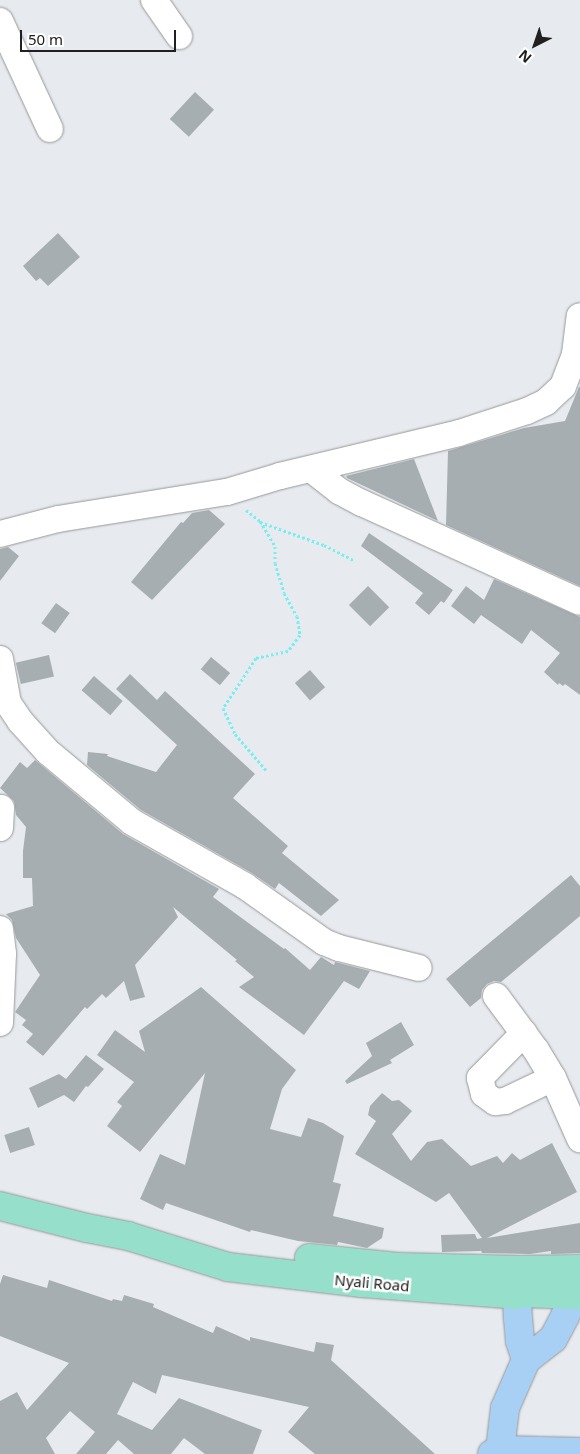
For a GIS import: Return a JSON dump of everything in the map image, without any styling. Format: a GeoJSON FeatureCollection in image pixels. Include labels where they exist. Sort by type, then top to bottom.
{"type":"FeatureCollection","features":[{"type":"Feature","properties":{"kind":"highway","name":"Nyali Road"},"geometry":{"type":"LineString","coordinates":[[0,1206],[168,1247],[227,1250],[398,1267],[519,1282],[577,1282]]}},
{"type":"Feature","properties":{"kind":"main road"},"geometry":{"type":"LineString","coordinates":[[519,1282],[520,1341],[526,1360]]}},
{"type":"Feature","properties":{"kind":"main road"},"geometry":{"type":"LineString","coordinates":[[577,1282],[553,1339],[526,1360],[505,1408],[496,1452],[580,1452]]}},
{"type":"Feature","properties":{"kind":"street"},"geometry":{"type":"LineString","coordinates":[[154,0],[179,36]]}},
{"type":"Feature","properties":{"kind":"street"},"geometry":{"type":"LineString","coordinates":[[0,21],[50,129]]}},
{"type":"Feature","properties":{"kind":"street"},"geometry":{"type":"LineString","coordinates":[[0,534],[58,519],[227,492],[311,469],[459,433],[546,402],[563,386],[575,354],[580,316]]}},
{"type":"Feature","properties":{"kind":"street"},"geometry":{"type":"LineString","coordinates":[[311,469],[338,490],[362,504],[580,602]]}},
{"type":"Feature","properties":{"kind":"street"},"geometry":{"type":"LineString","coordinates":[[0,659],[8,703],[20,721],[48,752],[132,822],[245,886],[324,942],[339,948],[419,968]]}},
{"type":"Feature","properties":{"kind":"street"},"geometry":{"type":"LineString","coordinates":[[0,928],[3,954],[0,1023]]}},
{"type":"Feature","properties":{"kind":"street"},"geometry":{"type":"LineString","coordinates":[[496,996],[554,1078],[580,1139]]}},
{"type":"Feature","properties":{"kind":"street"},"geometry":{"type":"LineString","coordinates":[[524,1033],[488,1067],[480,1078],[484,1094],[495,1102],[505,1101],[554,1078]]}},
{"type":"Feature","properties":{"kind":"path"},"geometry":{"type":"LineString","coordinates":[[227,492],[260,522],[275,546],[275,563],[284,592],[297,616],[300,635],[288,651],[256,658],[223,708],[235,734],[266,770]]}},
{"type":"Feature","properties":{"kind":"path"},"geometry":{"type":"LineString","coordinates":[[260,522],[324,545],[353,560]]}},
{"type":"Feature","properties":{"kind":"building"},"geometry":{"type":"Polygon","coordinates":[[[195,92],[214,110],[189,137],[170,119],[195,92]]]}},
{"type":"Feature","properties":{"kind":"building"},"geometry":{"type":"Polygon","coordinates":[[[58,233],[80,257],[48,286],[40,278],[36,281],[23,266],[58,233]]]}},
{"type":"Feature","properties":{"kind":"building"},"geometry":{"type":"Polygon","coordinates":[[[579,387],[580,586],[446,525],[448,451],[524,428],[565,421],[579,387]]]}},
{"type":"Feature","properties":{"kind":"building"},"geometry":{"type":"Polygon","coordinates":[[[414,459],[438,521],[346,476],[414,459]]]}},
{"type":"Feature","properties":{"kind":"building"},"geometry":{"type":"Polygon","coordinates":[[[209,510],[225,524],[152,600],[131,582],[181,522],[183,523],[192,513],[209,510]]]}},
{"type":"Feature","properties":{"kind":"building"},"geometry":{"type":"Polygon","coordinates":[[[369,533],[453,590],[444,603],[441,601],[429,615],[415,603],[423,593],[361,546],[369,533]]]}},
{"type":"Feature","properties":{"kind":"building"},"geometry":{"type":"Polygon","coordinates":[[[8,547],[19,556],[0,581],[0,549],[8,547]]]}},
{"type":"Feature","properties":{"kind":"building"},"geometry":{"type":"Polygon","coordinates":[[[494,579],[580,617],[580,695],[565,684],[563,686],[559,683],[558,685],[544,672],[560,653],[531,630],[522,644],[481,615],[474,624],[451,606],[466,586],[484,600],[494,579]]]}},
{"type":"Feature","properties":{"kind":"building"},"geometry":{"type":"Polygon","coordinates":[[[368,586],[389,607],[370,626],[349,605],[368,586]]]}},
{"type":"Feature","properties":{"kind":"building"},"geometry":{"type":"Polygon","coordinates":[[[56,603],[70,613],[55,633],[41,623],[56,603]]]}},
{"type":"Feature","properties":{"kind":"building"},"geometry":{"type":"Polygon","coordinates":[[[49,655],[54,676],[21,684],[16,663],[49,655]]]}},
{"type":"Feature","properties":{"kind":"building"},"geometry":{"type":"Polygon","coordinates":[[[211,657],[230,673],[220,685],[201,669],[211,657]]]}},
{"type":"Feature","properties":{"kind":"building"},"geometry":{"type":"Polygon","coordinates":[[[310,670],[325,687],[310,700],[295,683],[310,670]]]}},
{"type":"Feature","properties":{"kind":"building"},"geometry":{"type":"Polygon","coordinates":[[[130,674],[157,700],[165,691],[255,774],[233,798],[288,846],[282,853],[339,900],[321,916],[279,883],[275,889],[252,873],[141,810],[87,765],[88,752],[108,754],[107,756],[156,772],[177,745],[116,689],[130,674]]]}},
{"type":"Feature","properties":{"kind":"building"},"geometry":{"type":"Polygon","coordinates":[[[94,676],[123,701],[110,715],[82,690],[94,676]]]}},
{"type":"Feature","properties":{"kind":"building"},"geometry":{"type":"Polygon","coordinates":[[[35,760],[123,834],[219,889],[213,897],[285,948],[310,970],[321,957],[334,965],[335,962],[370,971],[359,989],[344,981],[304,1035],[239,987],[254,977],[235,961],[237,960],[173,907],[178,917],[135,965],[145,997],[130,1001],[124,981],[106,998],[102,994],[87,1009],[85,1007],[43,1056],[26,1042],[33,1034],[22,1025],[26,1020],[15,1012],[40,975],[16,938],[12,920],[6,914],[33,906],[32,878],[23,878],[23,851],[26,827],[16,815],[14,801],[0,788],[20,762],[27,768],[35,760]]]}},
{"type":"Feature","properties":{"kind":"building"},"geometry":{"type":"Polygon","coordinates":[[[571,875],[580,886],[580,916],[501,982],[494,981],[487,984],[482,990],[481,998],[470,1007],[446,979],[571,875]]]}},
{"type":"Feature","properties":{"kind":"building"},"geometry":{"type":"Polygon","coordinates":[[[201,987],[296,1070],[282,1089],[270,1129],[301,1137],[308,1118],[323,1123],[344,1136],[333,1182],[341,1184],[333,1216],[384,1228],[382,1238],[367,1248],[338,1242],[337,1245],[298,1241],[251,1230],[250,1232],[166,1203],[163,1210],[140,1199],[160,1154],[185,1165],[205,1073],[140,1152],[107,1126],[122,1106],[117,1102],[134,1082],[97,1055],[115,1030],[145,1052],[139,1031],[201,987]]]}},
{"type":"Feature","properties":{"kind":"building"},"geometry":{"type":"Polygon","coordinates":[[[401,1022],[414,1045],[390,1060],[392,1063],[347,1084],[345,1081],[372,1056],[366,1043],[401,1022]]]}},
{"type":"Feature","properties":{"kind":"building"},"geometry":{"type":"Polygon","coordinates":[[[86,1055],[104,1069],[88,1087],[86,1086],[74,1102],[64,1095],[38,1108],[29,1088],[59,1074],[66,1079],[86,1055]]]}},
{"type":"Feature","properties":{"kind":"building"},"geometry":{"type":"Polygon","coordinates":[[[382,1093],[392,1101],[399,1100],[412,1111],[392,1134],[411,1161],[427,1142],[442,1139],[471,1166],[497,1156],[503,1163],[512,1153],[520,1160],[552,1143],[577,1192],[487,1238],[580,1223],[580,1253],[551,1254],[551,1251],[530,1254],[482,1253],[479,1246],[481,1251],[442,1252],[441,1235],[475,1234],[477,1239],[482,1238],[449,1193],[436,1202],[355,1154],[376,1121],[368,1115],[370,1106],[382,1093]]]}},
{"type":"Feature","properties":{"kind":"building"},"geometry":{"type":"Polygon","coordinates":[[[29,1127],[35,1145],[10,1153],[4,1135],[29,1127]]]}},
{"type":"Feature","properties":{"kind":"building"},"geometry":{"type":"Polygon","coordinates":[[[3,1275],[47,1288],[49,1280],[112,1301],[113,1299],[122,1301],[124,1295],[154,1304],[153,1307],[213,1333],[216,1326],[250,1341],[250,1337],[314,1352],[316,1342],[334,1345],[331,1360],[435,1454],[315,1454],[288,1432],[309,1407],[162,1375],[156,1394],[133,1382],[117,1414],[152,1430],[179,1398],[262,1430],[253,1454],[205,1454],[184,1438],[171,1454],[134,1454],[118,1440],[106,1454],[76,1454],[95,1432],[70,1411],[46,1438],[55,1454],[0,1454],[0,1401],[17,1392],[27,1410],[69,1363],[0,1336],[0,1284],[3,1275]]]}}]}
